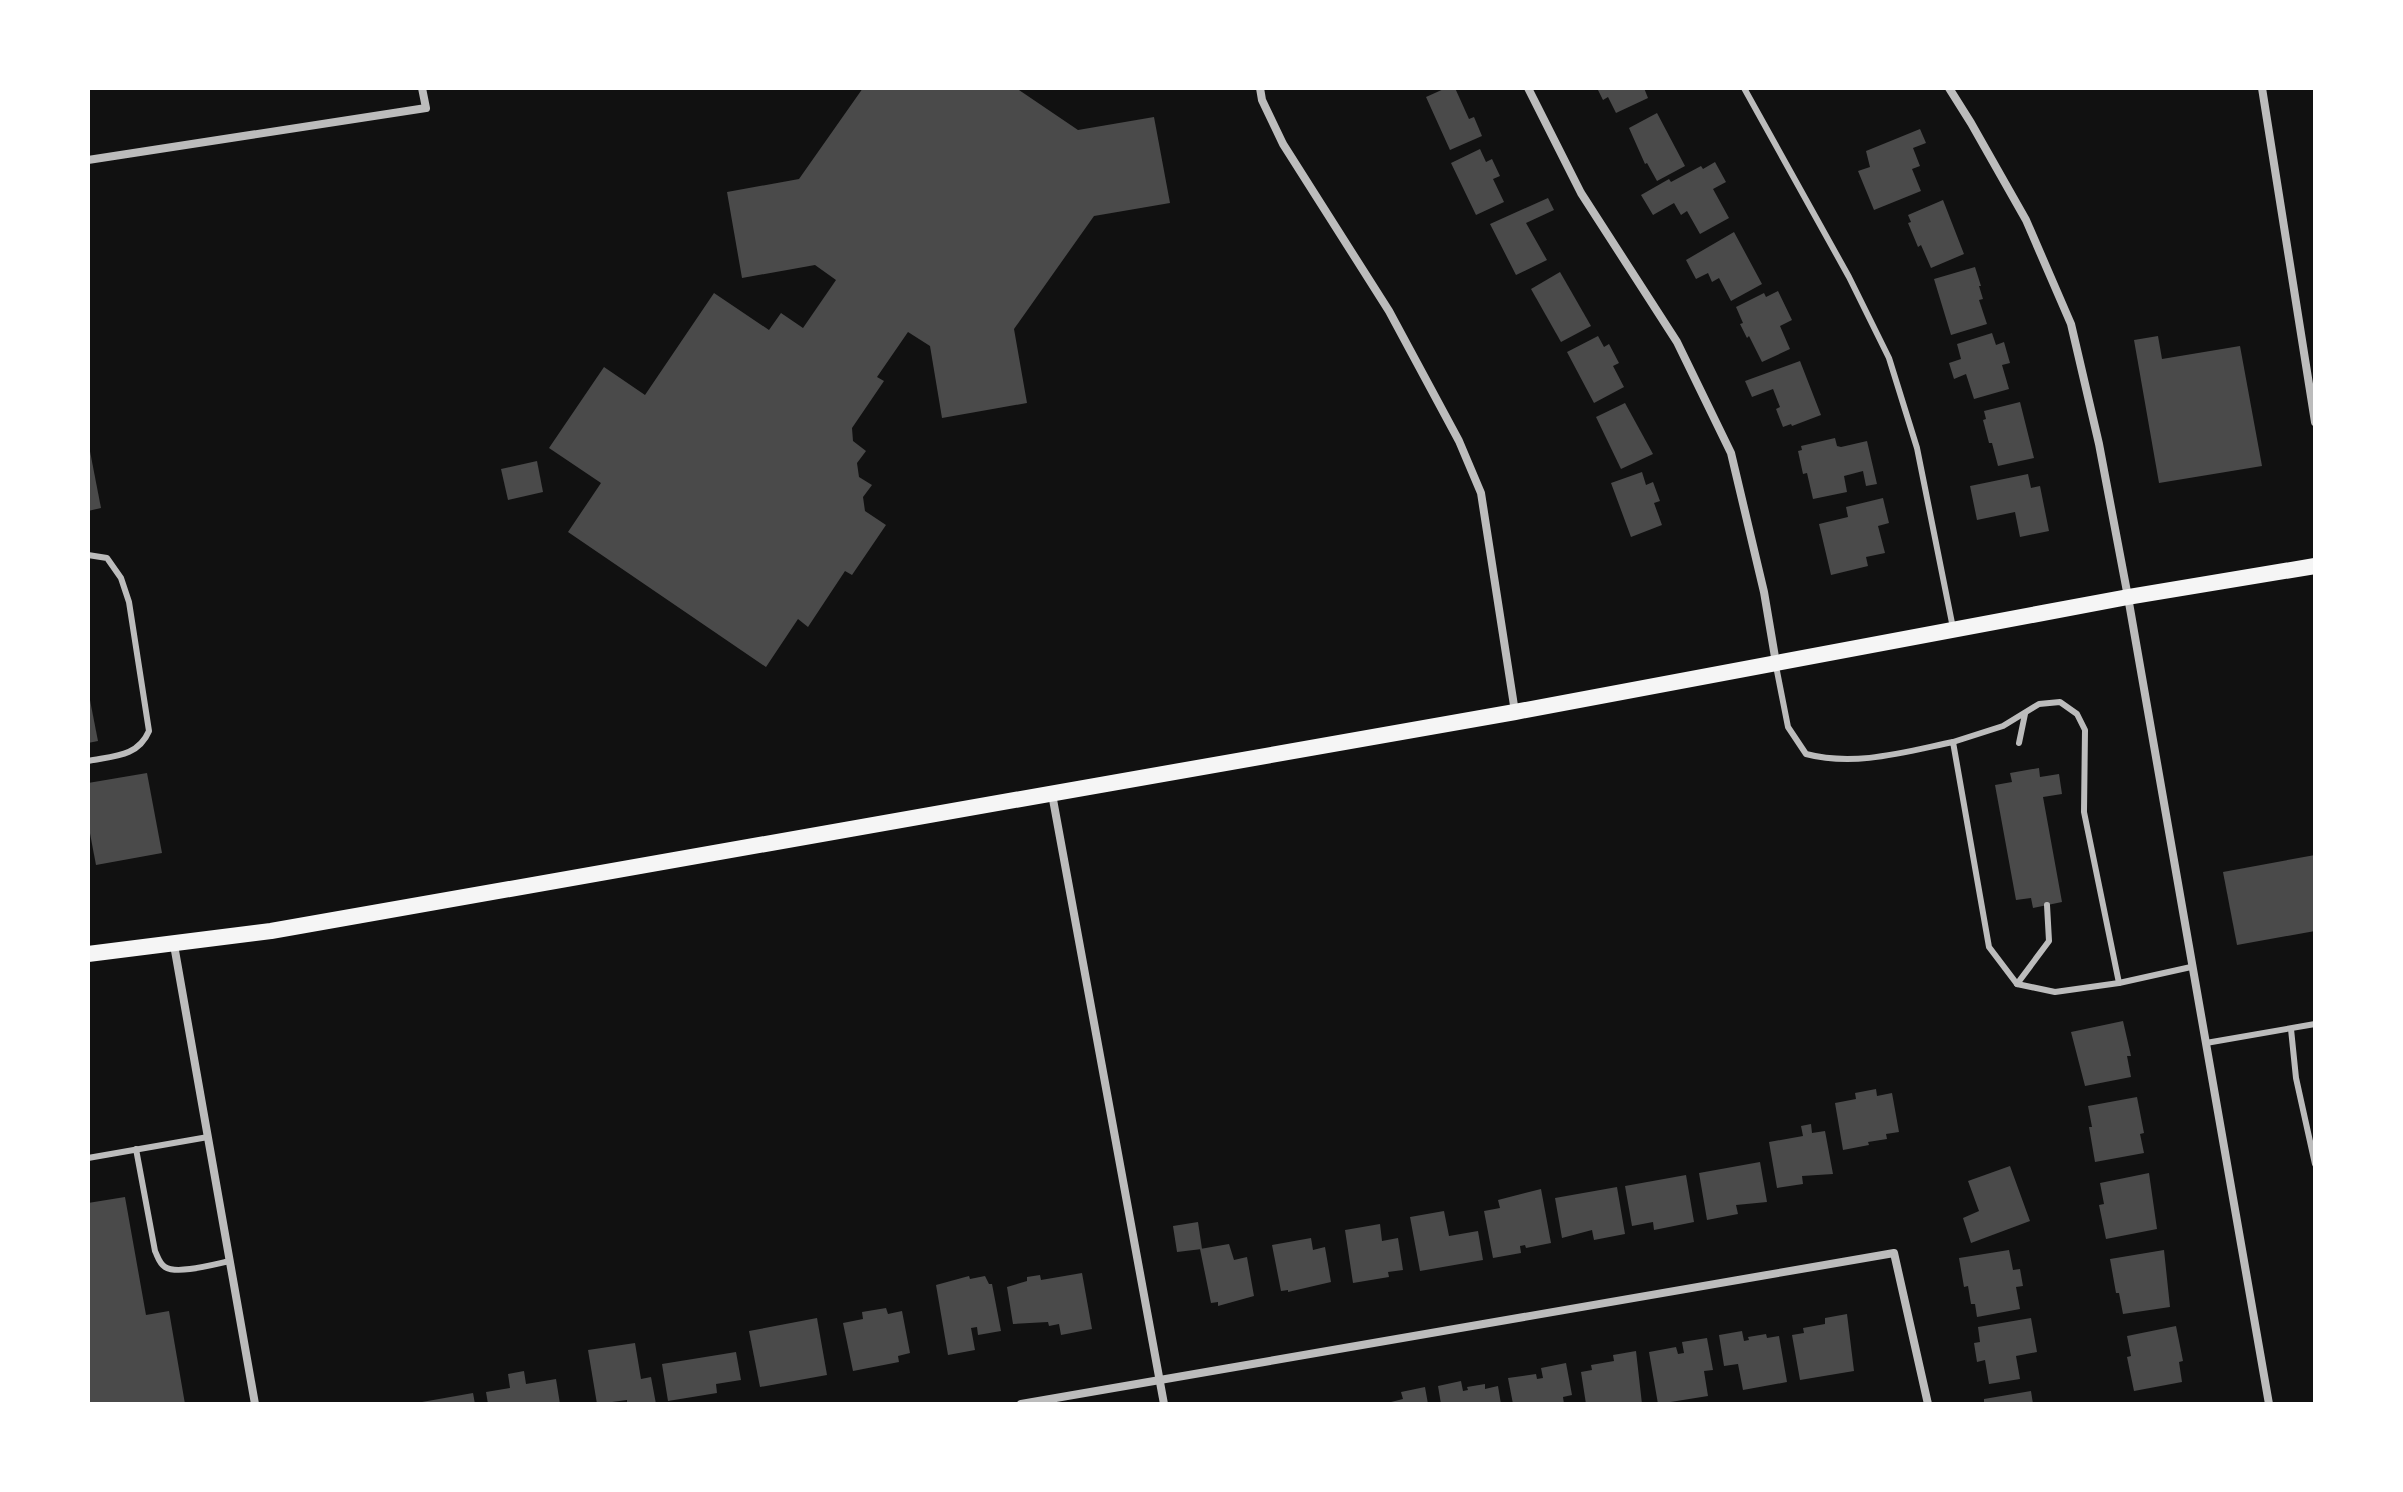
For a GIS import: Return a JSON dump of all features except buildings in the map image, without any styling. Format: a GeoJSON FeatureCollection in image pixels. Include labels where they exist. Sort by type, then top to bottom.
{"type":"FeatureCollection","features":[{"type":"Feature","properties":{"kind":"main road"},"geometry":{"type":"LineString","coordinates":[[88,954],[271,931],[1515,712],[2128,597],[2315,566]]}},
{"type":"Feature","properties":{"kind":"street"},"geometry":{"type":"LineString","coordinates":[[88,160],[426,108],[422,88]]}},
{"type":"Feature","properties":{"kind":"street"},"geometry":{"type":"LineString","coordinates":[[1260,88],[1262,100],[1283,144],[1389,311],[1459,441],[1481,493],[1515,712]]}},
{"type":"Feature","properties":{"kind":"street"},"geometry":{"type":"LineString","coordinates":[[1528,88],[1581,193],[1677,342],[1731,453],[1764,592],[1776,663]]}},
{"type":"Feature","properties":{"kind":"street"},"geometry":{"type":"LineString","coordinates":[[1949,88],[2026,220],[2071,324],[2099,444],[2128,597],[2269,1404]]}},
{"type":"Feature","properties":{"kind":"street"},"geometry":{"type":"LineString","coordinates":[[2262,88],[2315,422]]}},
{"type":"Feature","properties":{"kind":"street"},"geometry":{"type":"LineString","coordinates":[[1052,793],[1164,1404]]}},
{"type":"Feature","properties":{"kind":"street"},"geometry":{"type":"LineString","coordinates":[[174,945],[255,1404]]}},
{"type":"Feature","properties":{"kind":"street"},"geometry":{"type":"LineString","coordinates":[[1021,1404],[1894,1253],[1928,1404]]}},
{"type":"Feature","properties":{"kind":"lane"},"geometry":{"type":"LineString","coordinates":[[1744,88],[1849,277],[1889,358],[1917,448],[1953,630]]}},
{"type":"Feature","properties":{"kind":"lane"},"geometry":{"type":"LineString","coordinates":[[88,555],[107,558],[121,578],[129,602],[149,731],[144,743],[134,751],[88,761]]}},
{"type":"Feature","properties":{"kind":"lane"},"geometry":{"type":"LineString","coordinates":[[1776,663],[1788,727],[1806,754],[1824,759],[1873,758],[1953,742],[2003,726],[2039,704],[2060,702],[2077,714],[2085,730],[2084,812],[2119,983]]}},
{"type":"Feature","properties":{"kind":"lane"},"geometry":{"type":"LineString","coordinates":[[2019,743],[2025,714]]}},
{"type":"Feature","properties":{"kind":"lane"},"geometry":{"type":"LineString","coordinates":[[1953,742],[1989,947],[2017,984],[2055,992],[2119,983],[2191,967]]}},
{"type":"Feature","properties":{"kind":"lane"},"geometry":{"type":"LineString","coordinates":[[2017,984],[2049,941],[2047,905]]}},
{"type":"Feature","properties":{"kind":"lane"},"geometry":{"type":"LineString","coordinates":[[2206,1043],[2315,1024]]}},
{"type":"Feature","properties":{"kind":"lane"},"geometry":{"type":"LineString","coordinates":[[2291,1029],[2296,1078],[2315,1164]]}},
{"type":"Feature","properties":{"kind":"lane"},"geometry":{"type":"LineString","coordinates":[[88,1158],[208,1137]]}},
{"type":"Feature","properties":{"kind":"lane"},"geometry":{"type":"LineString","coordinates":[[136,1149],[155,1251],[161,1264],[168,1270],[179,1270],[230,1261]]}}]}
